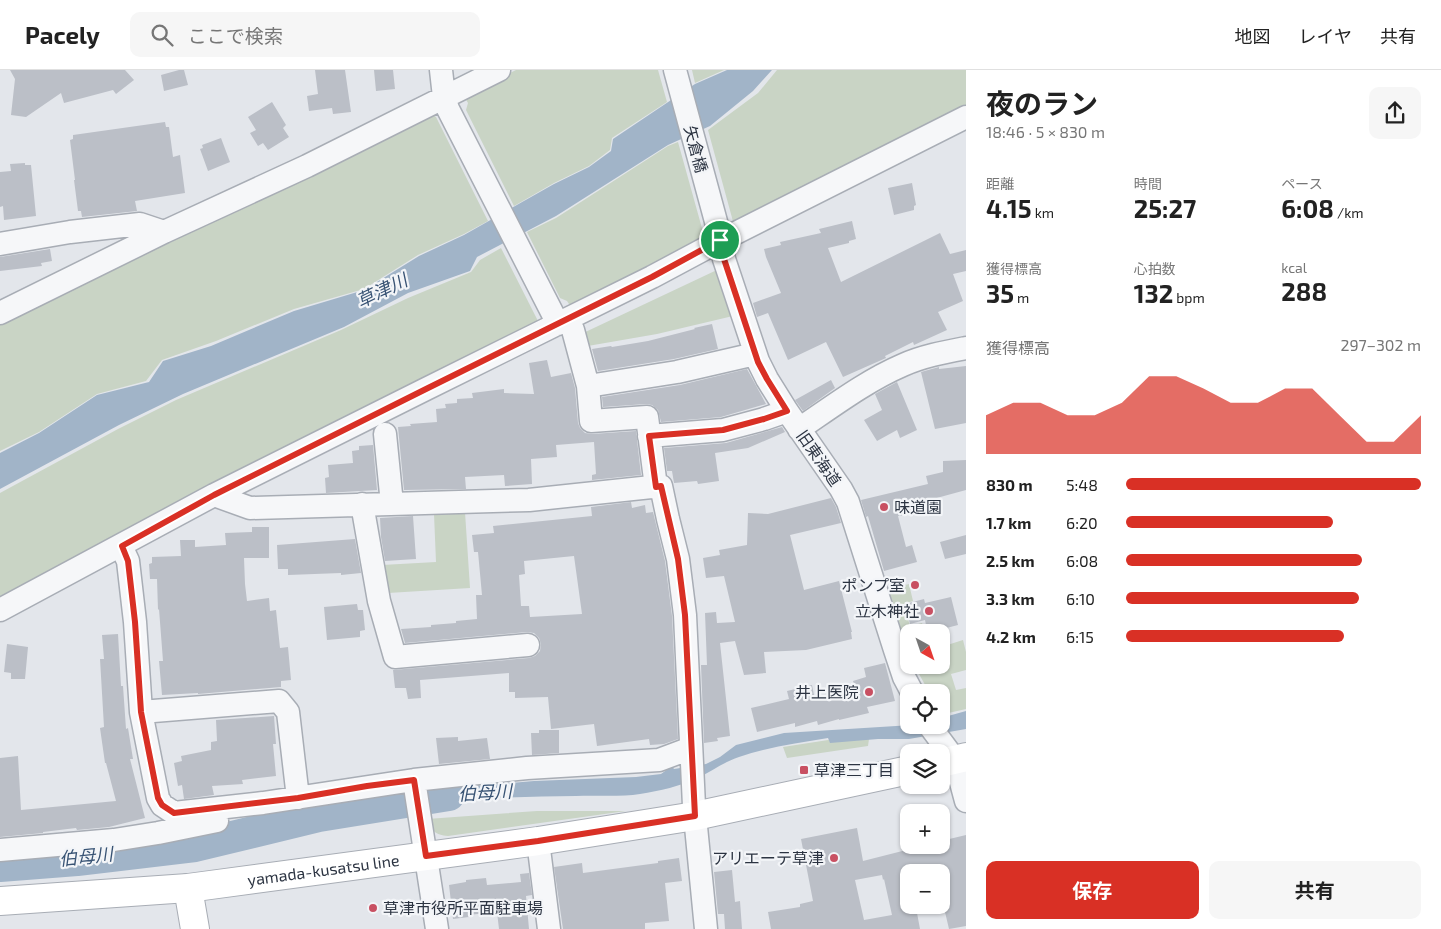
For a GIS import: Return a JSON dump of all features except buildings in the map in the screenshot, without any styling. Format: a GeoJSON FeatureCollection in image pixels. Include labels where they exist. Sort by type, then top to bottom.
{"type":"FeatureCollection","features":[{"type":"Feature","properties":{"kind":"main road","name":"yamada-kusatsu line"},"geometry":{"type":"LineString","coordinates":[[0,901],[188,888],[538,841],[695,816],[900,772]]}},
{"type":"Feature","properties":{"kind":"main road"},"geometry":{"type":"LineString","coordinates":[[188,888],[195,929]]}},
{"type":"Feature","properties":{"kind":"street"},"geometry":{"type":"LineString","coordinates":[[441,70],[446,103],[560,321],[588,386],[591,421],[647,417],[656,487]]}},
{"type":"Feature","properties":{"kind":"street"},"geometry":{"type":"LineString","coordinates":[[0,312],[164,232],[446,103],[499,70]]}},
{"type":"Feature","properties":{"kind":"street","name":"矢倉橋"},"geometry":{"type":"LineString","coordinates":[[675,70],[719,234]]}},
{"type":"Feature","properties":{"kind":"street"},"geometry":{"type":"LineString","coordinates":[[0,610],[214,495],[560,321],[652,277],[719,234],[966,118]]}},
{"type":"Feature","properties":{"kind":"street"},"geometry":{"type":"LineString","coordinates":[[0,244],[70,232],[140,224],[164,232]]}},
{"type":"Feature","properties":{"kind":"street","name":"旧東海道"},"geometry":{"type":"LineString","coordinates":[[719,234],[724,259],[755,354],[767,379],[848,502],[892,642],[908,684]]}},
{"type":"Feature","properties":{"kind":"street"},"geometry":{"type":"LineString","coordinates":[[649,436],[723,430],[764,419],[793,420],[904,364],[928,356],[966,348]]}},
{"type":"Feature","properties":{"kind":"street"},"geometry":{"type":"LineString","coordinates":[[588,386],[677,372],[755,354]]}},
{"type":"Feature","properties":{"kind":"street"},"geometry":{"type":"LineString","coordinates":[[385,434],[392,504]]}},
{"type":"Feature","properties":{"kind":"street"},"geometry":{"type":"LineString","coordinates":[[214,495],[250,508],[529,500],[661,486],[678,559],[685,615],[693,787],[706,929]]}},
{"type":"Feature","properties":{"kind":"street"},"geometry":{"type":"LineString","coordinates":[[362,504],[379,601],[395,657],[528,645]]}},
{"type":"Feature","properties":{"kind":"street"},"geometry":{"type":"LineString","coordinates":[[122,546],[128,561],[135,622],[141,712],[158,798],[162,805],[174,813],[298,798],[367,786],[416,794],[527,768],[659,760],[692,752]]}},
{"type":"Feature","properties":{"kind":"street"},"geometry":{"type":"LineString","coordinates":[[141,712],[279,701],[288,712],[298,798]]}},
{"type":"Feature","properties":{"kind":"street"},"geometry":{"type":"LineString","coordinates":[[950,757],[966,801]]}},
{"type":"Feature","properties":{"kind":"street"},"geometry":{"type":"LineString","coordinates":[[416,794],[437,929]]}},
{"type":"Feature","properties":{"kind":"street"},"geometry":{"type":"LineString","coordinates":[[0,850],[114,840],[158,833],[235,816],[242,805]]}},
{"type":"Feature","properties":{"kind":"street"},"geometry":{"type":"LineString","coordinates":[[538,841],[549,929]]}},
{"type":"Feature","properties":{"kind":"green space"},"geometry":{"type":"Polygon","coordinates":[[[516,70],[658,70],[667,102],[612,138],[610,150],[589,166],[514,206],[466,110],[468,103],[464,96],[516,70]]]}},
{"type":"Feature","properties":{"kind":"green space"},"geometry":{"type":"Polygon","coordinates":[[[692,70],[724,70],[695,83],[692,70]]]}},
{"type":"Feature","properties":{"kind":"green space"},"geometry":{"type":"Polygon","coordinates":[[[777,70],[966,70],[966,109],[734,225],[708,130],[758,93],[777,70]]]}},
{"type":"Feature","properties":{"kind":"green space"},"geometry":{"type":"Polygon","coordinates":[[[430,112],[436,117],[488,221],[418,255],[364,289],[294,309],[216,341],[162,360],[146,381],[97,394],[39,432],[0,451],[0,324],[252,203],[430,112]]]}},
{"type":"Feature","properties":{"kind":"green space"},"geometry":{"type":"Polygon","coordinates":[[[678,142],[705,239],[571,307],[567,301],[560,298],[527,232],[556,218],[668,146],[678,142]]]}},
{"type":"Feature","properties":{"kind":"green space"},"geometry":{"type":"Polygon","coordinates":[[[501,248],[539,323],[0,598],[0,493],[176,400],[471,272],[480,260],[501,248]]]}},
{"type":"Feature","properties":{"kind":"green space"},"geometry":{"type":"Polygon","coordinates":[[[719,269],[733,316],[657,334],[582,347],[579,335],[719,269]]]}},
{"type":"Feature","properties":{"kind":"green space"},"geometry":{"type":"Polygon","coordinates":[[[465,512],[470,588],[388,593],[382,565],[436,562],[434,514],[465,512]]]}},
{"type":"Feature","properties":{"kind":"green space"},"geometry":{"type":"Polygon","coordinates":[[[909,584],[913,601],[904,604],[909,624],[900,624],[900,631],[886,590],[909,584]]]}},
{"type":"Feature","properties":{"kind":"green space"},"geometry":{"type":"Polygon","coordinates":[[[963,640],[966,652],[966,670],[951,674],[956,690],[966,688],[966,709],[950,713],[950,684],[925,684],[919,674],[950,674],[950,644],[963,640]]]}},
{"type":"Feature","properties":{"kind":"green space"},"geometry":{"type":"Polygon","coordinates":[[[841,738],[869,739],[868,746],[787,758],[783,747],[841,738]]]}},
{"type":"Feature","properties":{"kind":"green space"},"geometry":{"type":"Polygon","coordinates":[[[537,811],[626,811],[448,836],[434,832],[427,819],[537,811]]]}},
{"type":"Feature","properties":{"kind":"water","name":"草津川"},"geometry":{"type":"Polygon","coordinates":[[[727,70],[772,70],[753,91],[710,126],[668,145],[556,216],[477,257],[470,271],[408,293],[344,327],[183,394],[119,425],[0,489],[0,453],[39,433],[97,395],[149,382],[163,361],[211,346],[294,311],[364,290],[419,256],[464,235],[554,184],[589,167],[611,151],[613,139],[695,84],[727,70]]]}},
{"type":"Feature","properties":{"kind":"water"},"geometry":{"type":"Polygon","coordinates":[[[966,711],[966,729],[950,732],[950,715],[966,711]]]}},
{"type":"Feature","properties":{"kind":"water"},"geometry":{"type":"Polygon","coordinates":[[[900,726],[900,734],[938,734],[909,739],[878,739],[830,743],[828,738],[783,746],[728,761],[691,781],[670,788],[633,795],[483,798],[428,803],[427,792],[473,786],[661,774],[672,766],[674,769],[706,764],[720,757],[736,745],[784,733],[900,726]]]}},
{"type":"Feature","properties":{"kind":"waterway","name":"伯母川"},"geometry":{"type":"LineString","coordinates":[[0,866],[77,860],[195,846],[319,816],[449,795]]}},
{"type":"Feature","properties":{"kind":"place","name":"味道園"},"geometry":{"type":"Point","coordinates":[884,507]}},
{"type":"Feature","properties":{"kind":"place","name":"ポンプ室"},"geometry":{"type":"Point","coordinates":[915,585]}},
{"type":"Feature","properties":{"kind":"place","name":"立木神社"},"geometry":{"type":"Point","coordinates":[929,611]}},
{"type":"Feature","properties":{"kind":"place","name":"井上医院"},"geometry":{"type":"Point","coordinates":[869,692]}},
{"type":"Feature","properties":{"kind":"place","name":"草津三丁目"},"geometry":{"type":"Point","coordinates":[804,770]}},
{"type":"Feature","properties":{"kind":"place","name":"アリエーテ草津"},"geometry":{"type":"Point","coordinates":[834,858]}},
{"type":"Feature","properties":{"kind":"place","name":"草津市役所平面駐車場"},"geometry":{"type":"Point","coordinates":[373,908]}},
{"type":"Feature","properties":{"kind":"route"},"geometry":{"type":"LineString","coordinates":[[720,240],[724,259],[758,362],[787,411],[723,430],[649,436],[656,487],[661,486],[678,559],[685,615],[695,816],[538,841],[426,856],[414,780],[263,803],[174,813],[162,805],[158,798],[141,712],[135,622],[128,561],[122,546],[214,495],[652,277],[720,240]]}}]}
